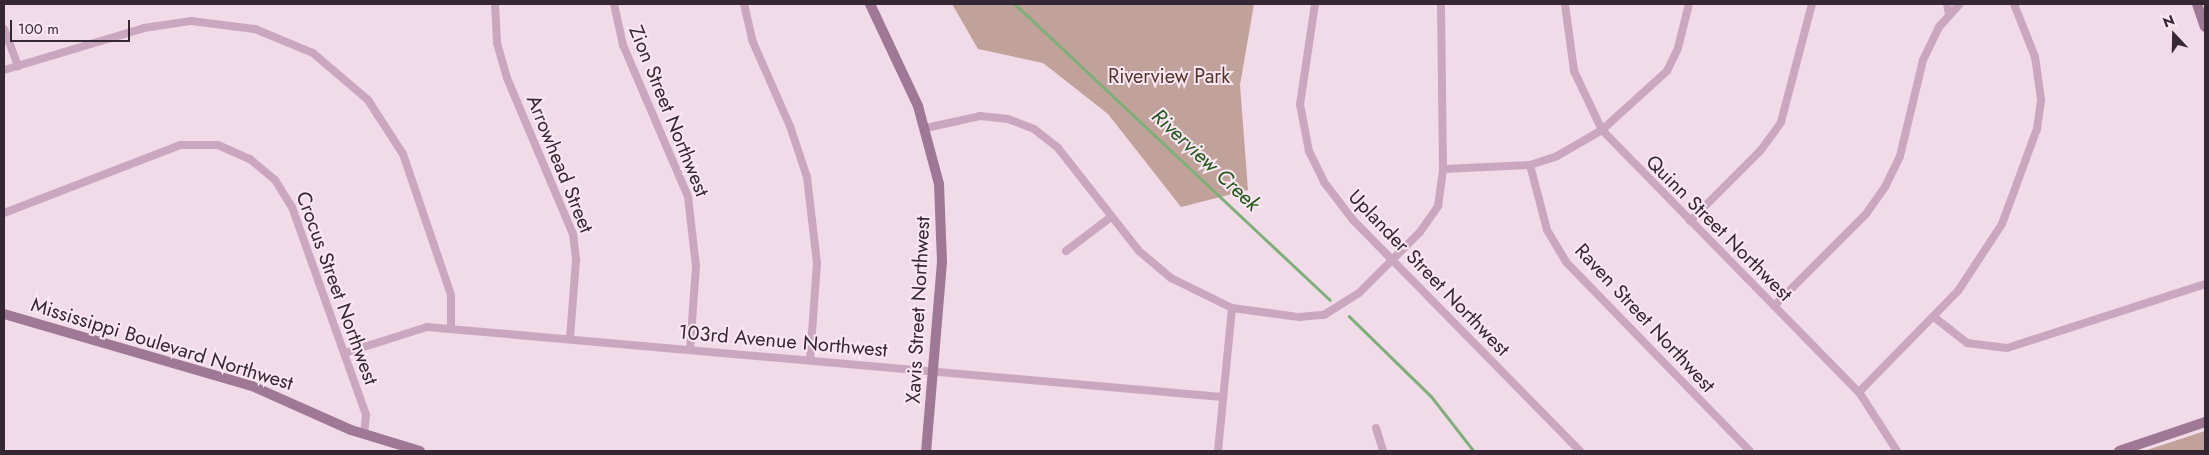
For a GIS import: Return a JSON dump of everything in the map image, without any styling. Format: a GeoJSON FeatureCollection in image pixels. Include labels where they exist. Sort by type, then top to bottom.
{"type":"FeatureCollection","features":[{"type":"Feature","properties":{"kind":"street","name":"Arrowhead Street"},"geometry":{"type":"LineString","coordinates":[[495,4],[497,42],[507,78],[573,234],[576,260],[570,338]]}},
{"type":"Feature","properties":{"kind":"street","name":"Zion Street Northwest"},"geometry":{"type":"LineString","coordinates":[[614,4],[623,45],[679,168],[691,210],[696,266],[690,349]]}},
{"type":"Feature","properties":{"kind":"street"},"geometry":{"type":"LineString","coordinates":[[744,4],[752,40],[790,126],[807,177],[817,263],[810,360]]}},
{"type":"Feature","properties":{"kind":"street","name":"Xavis Street Northwest"},"geometry":{"type":"LineString","coordinates":[[870,4],[926,128],[942,222],[926,451]]}},
{"type":"Feature","properties":{"kind":"street","name":"Uplander Street Northwest"},"geometry":{"type":"LineString","coordinates":[[1315,4],[1301,98],[1306,143],[1333,195],[1392,260],[1580,451]]}},
{"type":"Feature","properties":{"kind":"street"},"geometry":{"type":"LineString","coordinates":[[926,128],[980,116],[1008,119],[1034,130],[1058,148],[1111,217],[1160,270],[1232,308],[1299,317],[1324,315],[1347,304],[1392,260],[1434,214],[1443,169],[1441,4]]}},
{"type":"Feature","properties":{"kind":"street","name":"Quinn Street Northwest"},"geometry":{"type":"LineString","coordinates":[[1565,4],[1574,71],[1602,130],[1860,392],[1897,451]]}},
{"type":"Feature","properties":{"kind":"street"},"geometry":{"type":"LineString","coordinates":[[1443,169],[1530,165],[1557,156],[1602,130],[1666,71],[1678,48],[1689,4]]}},
{"type":"Feature","properties":{"kind":"street"},"geometry":{"type":"LineString","coordinates":[[1690,221],[1761,150],[1781,122],[1812,4]]}},
{"type":"Feature","properties":{"kind":"street"},"geometry":{"type":"LineString","coordinates":[[1947,4],[1949,14]]}},
{"type":"Feature","properties":{"kind":"street"},"geometry":{"type":"LineString","coordinates":[[1774,306],[1852,230],[1885,187],[1900,156],[1923,60],[1949,14],[1960,4]]}},
{"type":"Feature","properties":{"kind":"street"},"geometry":{"type":"LineString","coordinates":[[1860,392],[1934,317],[1988,251],[2037,129],[2038,72],[2014,4]]}},
{"type":"Feature","properties":{"kind":"street"},"geometry":{"type":"LineString","coordinates":[[2197,4],[2205,27]]}},
{"type":"Feature","properties":{"kind":"street"},"geometry":{"type":"LineString","coordinates":[[4,70],[144,28],[191,21],[254,29],[314,53],[368,100],[400,150],[451,295],[451,328]]}},
{"type":"Feature","properties":{"kind":"street"},"geometry":{"type":"LineString","coordinates":[[4,29],[18,66]]}},
{"type":"Feature","properties":{"kind":"street","name":"Crocus Street Northwest"},"geometry":{"type":"LineString","coordinates":[[4,213],[168,147],[202,143],[231,149],[260,165],[287,196],[366,415],[364,434]]}},
{"type":"Feature","properties":{"kind":"street","name":"Raven Street Northwest"},"geometry":{"type":"LineString","coordinates":[[1530,165],[1547,230],[1566,262],[1750,451]]}},
{"type":"Feature","properties":{"kind":"street"},"geometry":{"type":"LineString","coordinates":[[1066,251],[1111,217]]}},
{"type":"Feature","properties":{"kind":"street"},"geometry":{"type":"LineString","coordinates":[[1934,317],[1967,342],[2007,348],[2205,284]]}},
{"type":"Feature","properties":{"kind":"street"},"geometry":{"type":"LineString","coordinates":[[1218,451],[1232,308]]}},
{"type":"Feature","properties":{"kind":"street","name":"Mississippi Boulevard Northwest"},"geometry":{"type":"LineString","coordinates":[[4,314],[252,386],[364,434],[420,451]]}},
{"type":"Feature","properties":{"kind":"street","name":"103rd Avenue Northwest"},"geometry":{"type":"LineString","coordinates":[[345,353],[418,328],[451,328],[1222,397]]}},
{"type":"Feature","properties":{"kind":"street"},"geometry":{"type":"LineString","coordinates":[[2119,451],[2205,422]]}},
{"type":"Feature","properties":{"kind":"street"},"geometry":{"type":"LineString","coordinates":[[1376,428],[1382,451]]}},
{"type":"Feature","properties":{"kind":"green space","name":"Riverview Park"},"geometry":{"type":"Polygon","coordinates":[[[952,4],[1254,4],[1240,85],[1248,190],[1181,207],[1108,114],[1043,63],[978,49],[952,4]]]}},
{"type":"Feature","properties":{"kind":"green space"},"geometry":{"type":"Polygon","coordinates":[[[2205,431],[2205,451],[2144,451],[2205,431]]]}},
{"type":"Feature","properties":{"kind":"waterway","name":"Riverview Creek"},"geometry":{"type":"LineString","coordinates":[[1015,4],[1330,300]]}},
{"type":"Feature","properties":{"kind":"waterway","name":"Riverview Creek"},"geometry":{"type":"LineString","coordinates":[[1349,316],[1431,396],[1474,451]]}}]}
